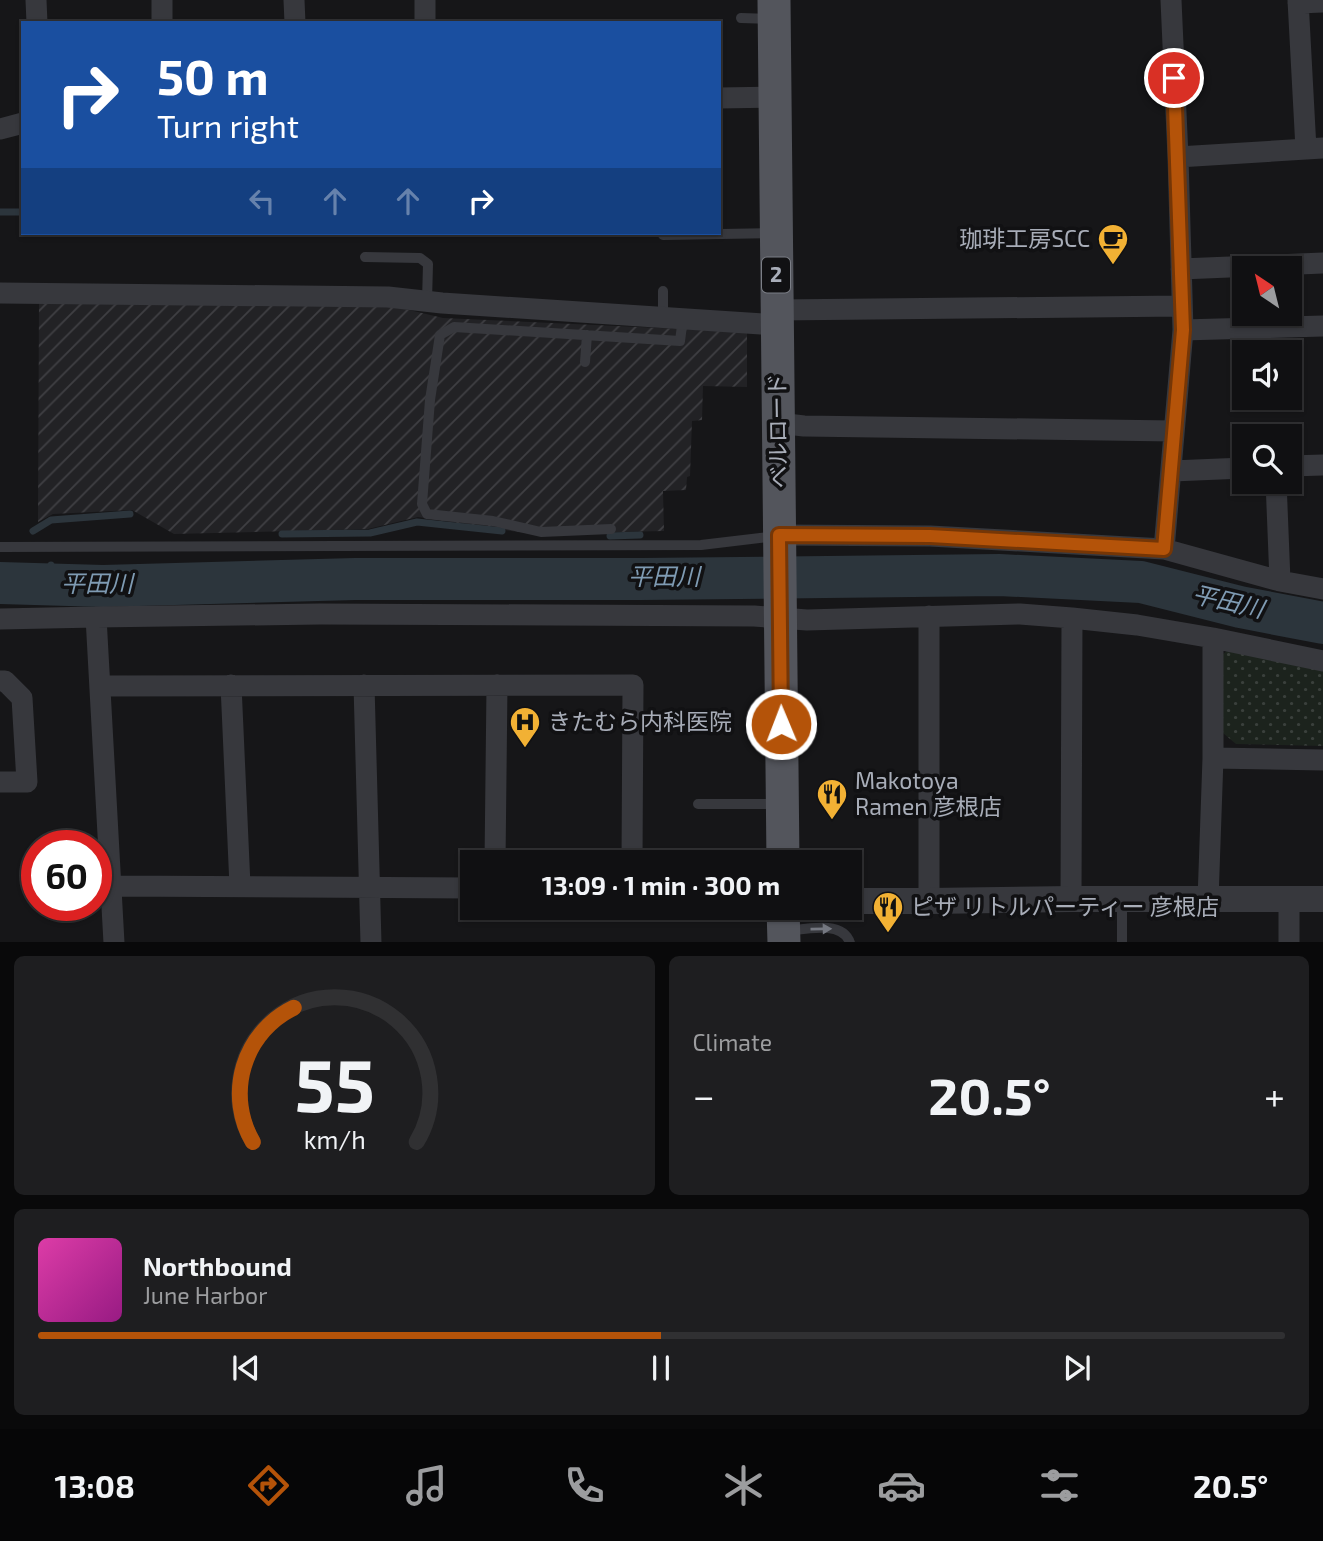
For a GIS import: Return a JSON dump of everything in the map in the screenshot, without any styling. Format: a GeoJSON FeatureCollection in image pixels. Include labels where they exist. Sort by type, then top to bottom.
{"type":"FeatureCollection","features":[{"type":"Feature","properties":{"kind":"main road","name":"ベルロード"},"geometry":{"type":"LineString","coordinates":[[774,9],[783,850]]}},
{"type":"Feature","properties":{"kind":"street"},"geometry":{"type":"LineString","coordinates":[[36,0],[37,21]]}},
{"type":"Feature","properties":{"kind":"street"},"geometry":{"type":"LineString","coordinates":[[162,0],[162,21]]}},
{"type":"Feature","properties":{"kind":"street"},"geometry":{"type":"LineString","coordinates":[[294,0],[295,21]]}},
{"type":"Feature","properties":{"kind":"street"},"geometry":{"type":"LineString","coordinates":[[425,0],[425,21]]}},
{"type":"Feature","properties":{"kind":"street"},"geometry":{"type":"LineString","coordinates":[[1164,549],[1183,330],[1171,0]]}},
{"type":"Feature","properties":{"kind":"street"},"geometry":{"type":"LineString","coordinates":[[1178,157],[1314,148],[1298,2],[1323,2]]}},
{"type":"Feature","properties":{"kind":"street"},"geometry":{"type":"LineString","coordinates":[[721,98],[775,97]]}},
{"type":"Feature","properties":{"kind":"street"},"geometry":{"type":"LineString","coordinates":[[0,129],[21,124]]}},
{"type":"Feature","properties":{"kind":"street"},"geometry":{"type":"LineString","coordinates":[[1181,269],[1323,263]]}},
{"type":"Feature","properties":{"kind":"street"},"geometry":{"type":"LineString","coordinates":[[0,293],[388,297],[673,318],[777,318],[1182,306]]}},
{"type":"Feature","properties":{"kind":"street"},"geometry":{"type":"LineString","coordinates":[[1183,330],[1323,326]]}},
{"type":"Feature","properties":{"kind":"street"},"geometry":{"type":"LineString","coordinates":[[778,424],[1174,430]]}},
{"type":"Feature","properties":{"kind":"street"},"geometry":{"type":"LineString","coordinates":[[1302,466],[1323,465]]}},
{"type":"Feature","properties":{"kind":"street"},"geometry":{"type":"LineString","coordinates":[[1172,471],[1232,468]]}},
{"type":"Feature","properties":{"kind":"street"},"geometry":{"type":"LineString","coordinates":[[1277,494],[1280,581]]}},
{"type":"Feature","properties":{"kind":"street"},"geometry":{"type":"LineString","coordinates":[[779,542],[930,536],[1164,549],[1280,581],[1323,589]]}},
{"type":"Feature","properties":{"kind":"street"},"geometry":{"type":"LineString","coordinates":[[0,618],[333,614],[754,616],[780,612],[807,620],[1020,614],[1137,625],[1323,661]]}},
{"type":"Feature","properties":{"kind":"street"},"geometry":{"type":"LineString","coordinates":[[929,616],[929,901]]}},
{"type":"Feature","properties":{"kind":"street"},"geometry":{"type":"LineString","coordinates":[[96,617],[108,830]]}},
{"type":"Feature","properties":{"kind":"street"},"geometry":{"type":"LineString","coordinates":[[1071,899],[1072,618]]}},
{"type":"Feature","properties":{"kind":"street"},"geometry":{"type":"LineString","coordinates":[[1208,900],[1213,758],[1213,638]]}},
{"type":"Feature","properties":{"kind":"street"},"geometry":{"type":"LineString","coordinates":[[0,681],[5,681],[22,698],[27,782],[0,782]]}},
{"type":"Feature","properties":{"kind":"street"},"geometry":{"type":"LineString","coordinates":[[230,685],[240,886]]}},
{"type":"Feature","properties":{"kind":"street"},"geometry":{"type":"LineString","coordinates":[[364,685],[371,942]]}},
{"type":"Feature","properties":{"kind":"street"},"geometry":{"type":"LineString","coordinates":[[495,850],[497,685]]}},
{"type":"Feature","properties":{"kind":"street"},"geometry":{"type":"LineString","coordinates":[[101,686],[633,685],[632,850]]}},
{"type":"Feature","properties":{"kind":"street"},"geometry":{"type":"LineString","coordinates":[[1213,758],[1323,760]]}},
{"type":"Feature","properties":{"kind":"street"},"geometry":{"type":"LineString","coordinates":[[112,886],[369,887],[460,891]]}},
{"type":"Feature","properties":{"kind":"street"},"geometry":{"type":"LineString","coordinates":[[1289,899],[1289,942]]}},
{"type":"Feature","properties":{"kind":"street"},"geometry":{"type":"LineString","coordinates":[[862,901],[1323,899]]}},
{"type":"Feature","properties":{"kind":"street"},"geometry":{"type":"LineString","coordinates":[[112,905],[114,942]]}},
{"type":"Feature","properties":{"kind":"lane"},"geometry":{"type":"LineString","coordinates":[[741,18],[774,9]]}},
{"type":"Feature","properties":{"kind":"lane"},"geometry":{"type":"LineString","coordinates":[[721,234],[776,233]]}},
{"type":"Feature","properties":{"kind":"lane"},"geometry":{"type":"LineString","coordinates":[[365,257],[420,258],[428,264],[427,301]]}},
{"type":"Feature","properties":{"kind":"lane"},"geometry":{"type":"LineString","coordinates":[[611,529],[541,532],[493,521],[427,514],[422,505],[430,400],[440,335],[454,327],[680,341],[663,291]]}},
{"type":"Feature","properties":{"kind":"lane"},"geometry":{"type":"LineString","coordinates":[[585,362],[587,335]]}},
{"type":"Feature","properties":{"kind":"lane"},"geometry":{"type":"LineString","coordinates":[[0,547],[701,545],[779,542]]}},
{"type":"Feature","properties":{"kind":"lane"},"geometry":{"type":"LineString","coordinates":[[698,804],[782,804]]}},
{"type":"Feature","properties":{"kind":"lane"},"geometry":{"type":"LineString","coordinates":[[1122,899],[1122,942]]}},
{"type":"Feature","properties":{"kind":"lane"},"geometry":{"type":"LineString","coordinates":[[784,928],[838,929],[848,935],[850,942]]}},
{"type":"Feature","properties":{"kind":"shaded area"},"geometry":{"type":"Polygon","coordinates":[[[39,301],[388,305],[443,318],[747,332],[747,387],[703,386],[702,420],[692,421],[690,476],[687,477],[686,490],[663,491],[664,531],[532,534],[418,517],[368,529],[174,534],[132,510],[53,514],[38,522],[39,301]]]}},
{"type":"Feature","properties":{"kind":"shaded area"},"geometry":{"type":"Polygon","coordinates":[[[1228,650],[1323,668],[1323,746],[1236,744],[1223,733],[1222,655],[1228,650]]]}},
{"type":"Feature","properties":{"kind":"waterway"},"geometry":{"type":"LineString","coordinates":[[0,212],[21,212]]}},
{"type":"Feature","properties":{"kind":"waterway"},"geometry":{"type":"LineString","coordinates":[[33,531],[51,520],[130,514]]}},
{"type":"Feature","properties":{"kind":"waterway"},"geometry":{"type":"LineString","coordinates":[[282,534],[370,533],[417,522],[502,531]]}},
{"type":"Feature","properties":{"kind":"waterway"},"geometry":{"type":"LineString","coordinates":[[610,536],[640,535]]}},
{"type":"Feature","properties":{"kind":"waterway"},"geometry":{"type":"LineString","coordinates":[[51,565],[51,584]]}},
{"type":"Feature","properties":{"kind":"waterway","name":"平田川"},"geometry":{"type":"LineString","coordinates":[[0,583],[103,586],[355,579],[999,575],[1141,582],[1240,607],[1323,623]]}},
{"type":"Feature","properties":{"kind":"place","name":"珈琲工房SCC"},"geometry":{"type":"Point","coordinates":[1113,266]}},
{"type":"Feature","properties":{"kind":"place","name":"きたむら内科医院"},"geometry":{"type":"Point","coordinates":[525,749]}},
{"type":"Feature","properties":{"kind":"place","name":"Makotoya Ramen 彦根店"},"geometry":{"type":"Point","coordinates":[832,821]}},
{"type":"Feature","properties":{"kind":"place","name":"ピザ リトルパーティー 彦根店"},"geometry":{"type":"Point","coordinates":[888,934]}},
{"type":"Feature","properties":{"kind":"route"},"geometry":{"type":"LineString","coordinates":[[781,724],[779,535],[930,536],[1164,549],[1183,330],[1174,78]]}}]}
